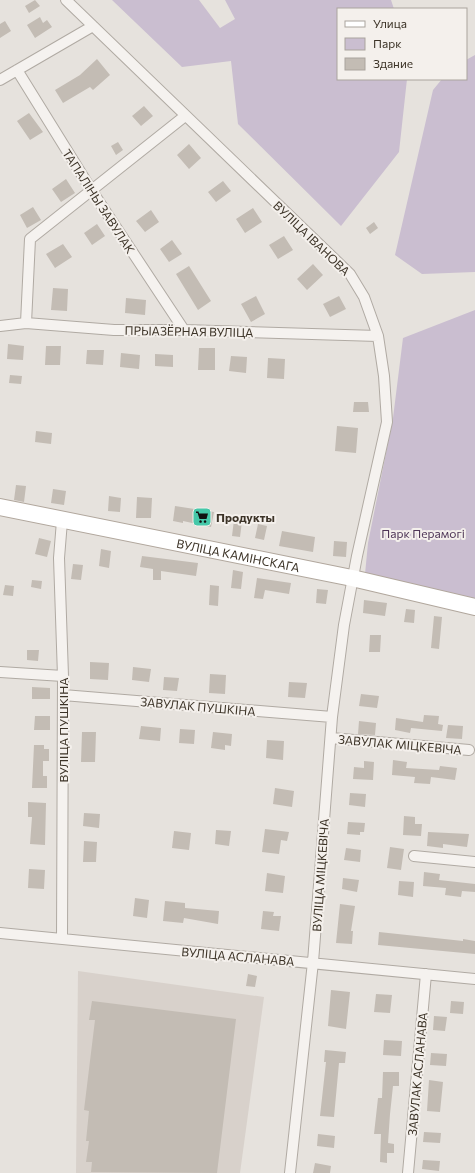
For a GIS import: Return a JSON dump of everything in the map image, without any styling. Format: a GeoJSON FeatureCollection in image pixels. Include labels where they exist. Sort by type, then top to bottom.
{"type":"FeatureCollection","features":[{"type":"Feature","properties":{"kind":"main road","name":"ВУЛІЦА КАМІНСКАГА"},"geometry":{"type":"LineString","coordinates":[[0,507],[62,521],[352,578],[475,607]]}},
{"type":"Feature","properties":{"kind":"street","name":"ВУЛІЦА ІВАНОВА"},"geometry":{"type":"LineString","coordinates":[[66,0],[350,274],[364,297],[378,336],[384,376],[388,422],[352,578]]}},
{"type":"Feature","properties":{"kind":"street"},"geometry":{"type":"LineString","coordinates":[[0,80],[93,26]]}},
{"type":"Feature","properties":{"kind":"street","name":"ТАПАЛІНЫ ЗАВУЛАК"},"geometry":{"type":"LineString","coordinates":[[17,70],[92,191],[184,330]]}},
{"type":"Feature","properties":{"kind":"street"},"geometry":{"type":"LineString","coordinates":[[26,323],[30,239],[185,116]]}},
{"type":"Feature","properties":{"kind":"street","name":"ПРЫАЗЁРНАЯ ВУЛІЦА"},"geometry":{"type":"LineString","coordinates":[[0,326],[26,323],[114,330],[184,330],[378,336]]}},
{"type":"Feature","properties":{"kind":"street","name":"ВУЛІЦА ПУШКІНА"},"geometry":{"type":"LineString","coordinates":[[62,521],[59,558],[63,676],[62,939]]}},
{"type":"Feature","properties":{"kind":"street","name":"ВУЛІЦА МІЦКЕВІЧА"},"geometry":{"type":"LineString","coordinates":[[290,1173],[313,962],[332,718],[344,625],[352,578]]}},
{"type":"Feature","properties":{"kind":"street"},"geometry":{"type":"LineString","coordinates":[[0,672],[63,676]]}},
{"type":"Feature","properties":{"kind":"street","name":"ЗАВУЛАК ПУШКІНА"},"geometry":{"type":"LineString","coordinates":[[63,695],[332,718]]}},
{"type":"Feature","properties":{"kind":"street","name":"ЗАВУЛАК МІЦКЕВІЧА"},"geometry":{"type":"LineString","coordinates":[[331,738],[469,750]]}},
{"type":"Feature","properties":{"kind":"street"},"geometry":{"type":"LineString","coordinates":[[414,856],[475,862]]}},
{"type":"Feature","properties":{"kind":"street","name":"ВУЛІЦА АСЛАНАВА"},"geometry":{"type":"LineString","coordinates":[[0,933],[313,962],[475,979]]}},
{"type":"Feature","properties":{"kind":"street","name":"ЗАВУЛАК АСЛАНАВА"},"geometry":{"type":"LineString","coordinates":[[408,1173],[426,974]]}},
{"type":"Feature","properties":{"kind":"shaded area"},"geometry":{"type":"Polygon","coordinates":[[[78,971],[264,997],[240,1173],[76,1173],[78,971]]]}},
{"type":"Feature","properties":{"kind":"green space"},"geometry":{"type":"Polygon","coordinates":[[[112,0],[199,0],[220,28],[235,19],[225,0],[391,0],[394,8],[337,8],[337,80],[407,80],[399,152],[341,226],[238,124],[231,61],[182,67],[112,0]]]}},
{"type":"Feature","properties":{"kind":"green space"},"geometry":{"type":"Polygon","coordinates":[[[475,55],[475,272],[422,274],[395,255],[433,90],[441,80],[467,80],[467,59],[475,55]]]}},
{"type":"Feature","properties":{"kind":"green space","name":"Парк Перамогі"},"geometry":{"type":"Polygon","coordinates":[[[475,310],[475,599],[365,574],[368,543],[393,418],[403,338],[475,310]]]}},
{"type":"Feature","properties":{"kind":"building"},"geometry":{"type":"Polygon","coordinates":[[[35,0],[40,6],[29,13],[25,6],[35,0]]]}},
{"type":"Feature","properties":{"kind":"building"},"geometry":{"type":"Polygon","coordinates":[[[40,17],[43,23],[47,20],[52,27],[35,38],[27,25],[40,17]]]}},
{"type":"Feature","properties":{"kind":"building"},"geometry":{"type":"Polygon","coordinates":[[[5,21],[11,31],[0,38],[0,24],[5,21]]]}},
{"type":"Feature","properties":{"kind":"building"},"geometry":{"type":"Polygon","coordinates":[[[97,59],[110,75],[93,90],[90,87],[63,103],[55,90],[80,75],[97,59]]]}},
{"type":"Feature","properties":{"kind":"building"},"geometry":{"type":"Polygon","coordinates":[[[144,106],[153,116],[141,126],[132,116],[144,106]]]}},
{"type":"Feature","properties":{"kind":"building"},"geometry":{"type":"Polygon","coordinates":[[[29,113],[43,132],[30,140],[17,121],[29,113]]]}},
{"type":"Feature","properties":{"kind":"building"},"geometry":{"type":"Polygon","coordinates":[[[118,142],[123,150],[116,155],[111,146],[118,142]]]}},
{"type":"Feature","properties":{"kind":"building"},"geometry":{"type":"Polygon","coordinates":[[[189,144],[201,158],[189,169],[177,155],[189,144]]]}},
{"type":"Feature","properties":{"kind":"building"},"geometry":{"type":"Polygon","coordinates":[[[66,179],[75,193],[61,202],[52,189],[66,179]]]}},
{"type":"Feature","properties":{"kind":"building"},"geometry":{"type":"Polygon","coordinates":[[[223,181],[231,191],[216,202],[208,192],[223,181]]]}},
{"type":"Feature","properties":{"kind":"building"},"geometry":{"type":"Polygon","coordinates":[[[33,207],[41,220],[27,228],[20,215],[33,207]]]}},
{"type":"Feature","properties":{"kind":"building"},"geometry":{"type":"Polygon","coordinates":[[[253,208],[262,222],[245,233],[236,219],[253,208]]]}},
{"type":"Feature","properties":{"kind":"building"},"geometry":{"type":"Polygon","coordinates":[[[151,210],[159,222],[145,232],[136,221],[151,210]]]}},
{"type":"Feature","properties":{"kind":"building"},"geometry":{"type":"Polygon","coordinates":[[[374,222],[378,228],[370,234],[366,228],[374,222]]]}},
{"type":"Feature","properties":{"kind":"building"},"geometry":{"type":"Polygon","coordinates":[[[97,224],[105,236],[92,245],[84,233],[97,224]]]}},
{"type":"Feature","properties":{"kind":"building"},"geometry":{"type":"Polygon","coordinates":[[[284,236],[293,250],[278,259],[269,245],[284,236]]]}},
{"type":"Feature","properties":{"kind":"building"},"geometry":{"type":"Polygon","coordinates":[[[172,240],[182,254],[169,262],[160,249],[172,240]]]}},
{"type":"Feature","properties":{"kind":"building"},"geometry":{"type":"Polygon","coordinates":[[[63,244],[72,257],[55,268],[46,254],[63,244]]]}},
{"type":"Feature","properties":{"kind":"building"},"geometry":{"type":"Polygon","coordinates":[[[313,264],[323,275],[307,290],[297,279],[313,264]]]}},
{"type":"Feature","properties":{"kind":"building"},"geometry":{"type":"Polygon","coordinates":[[[189,266],[211,301],[198,310],[176,274],[189,266]]]}},
{"type":"Feature","properties":{"kind":"building"},"geometry":{"type":"Polygon","coordinates":[[[53,288],[68,289],[67,311],[51,310],[53,288]]]}},
{"type":"Feature","properties":{"kind":"building"},"geometry":{"type":"Polygon","coordinates":[[[256,296],[265,314],[251,322],[241,304],[256,296]]]}},
{"type":"Feature","properties":{"kind":"building"},"geometry":{"type":"Polygon","coordinates":[[[339,296],[346,309],[330,317],[323,304],[339,296]]]}},
{"type":"Feature","properties":{"kind":"building"},"geometry":{"type":"Polygon","coordinates":[[[126,298],[146,300],[145,315],[125,313],[126,298]]]}},
{"type":"Feature","properties":{"kind":"building"},"geometry":{"type":"Polygon","coordinates":[[[8,344],[24,346],[23,360],[7,359],[8,344]]]}},
{"type":"Feature","properties":{"kind":"building"},"geometry":{"type":"Polygon","coordinates":[[[46,346],[61,346],[60,365],[45,365],[46,346]]]}},
{"type":"Feature","properties":{"kind":"building"},"geometry":{"type":"Polygon","coordinates":[[[199,348],[215,348],[215,370],[198,370],[199,348]]]}},
{"type":"Feature","properties":{"kind":"building"},"geometry":{"type":"Polygon","coordinates":[[[87,350],[104,350],[103,365],[86,364],[87,350]]]}},
{"type":"Feature","properties":{"kind":"building"},"geometry":{"type":"Polygon","coordinates":[[[121,353],[140,355],[139,369],[120,367],[121,353]]]}},
{"type":"Feature","properties":{"kind":"building"},"geometry":{"type":"Polygon","coordinates":[[[155,354],[173,355],[173,367],[155,366],[155,354]]]}},
{"type":"Feature","properties":{"kind":"building"},"geometry":{"type":"Polygon","coordinates":[[[231,356],[247,357],[246,373],[229,371],[231,356]]]}},
{"type":"Feature","properties":{"kind":"building"},"geometry":{"type":"Polygon","coordinates":[[[268,358],[285,359],[284,379],[267,378],[268,358]]]}},
{"type":"Feature","properties":{"kind":"building"},"geometry":{"type":"Polygon","coordinates":[[[10,375],[22,376],[21,384],[9,383],[10,375]]]}},
{"type":"Feature","properties":{"kind":"building"},"geometry":{"type":"Polygon","coordinates":[[[354,402],[368,402],[369,412],[353,412],[354,402]]]}},
{"type":"Feature","properties":{"kind":"building"},"geometry":{"type":"Polygon","coordinates":[[[337,426],[358,428],[356,453],[335,451],[337,426]]]}},
{"type":"Feature","properties":{"kind":"building"},"geometry":{"type":"Polygon","coordinates":[[[36,431],[52,433],[51,444],[35,442],[36,431]]]}},
{"type":"Feature","properties":{"kind":"building"},"geometry":{"type":"Polygon","coordinates":[[[16,485],[26,486],[24,502],[14,500],[16,485]]]}},
{"type":"Feature","properties":{"kind":"building"},"geometry":{"type":"Polygon","coordinates":[[[53,489],[66,491],[64,505],[51,503],[53,489]]]}},
{"type":"Feature","properties":{"kind":"building"},"geometry":{"type":"Polygon","coordinates":[[[109,496],[121,498],[120,512],[108,511],[109,496]]]}},
{"type":"Feature","properties":{"kind":"building"},"geometry":{"type":"Polygon","coordinates":[[[137,497],[152,498],[151,518],[136,518],[137,497]]]}},
{"type":"Feature","properties":{"kind":"building"},"geometry":{"type":"Polygon","coordinates":[[[175,506],[214,512],[211,527],[183,521],[183,523],[173,521],[175,506]]]}},
{"type":"Feature","properties":{"kind":"building"},"geometry":{"type":"Polygon","coordinates":[[[234,520],[242,521],[240,537],[232,536],[234,520]]]}},
{"type":"Feature","properties":{"kind":"building"},"geometry":{"type":"Polygon","coordinates":[[[258,524],[267,526],[264,540],[255,538],[258,524]]]}},
{"type":"Feature","properties":{"kind":"building"},"geometry":{"type":"Polygon","coordinates":[[[282,531],[315,537],[313,552],[279,546],[282,531]]]}},
{"type":"Feature","properties":{"kind":"building"},"geometry":{"type":"Polygon","coordinates":[[[39,538],[51,541],[47,557],[35,554],[39,538]]]}},
{"type":"Feature","properties":{"kind":"building"},"geometry":{"type":"Polygon","coordinates":[[[334,541],[347,542],[346,557],[333,556],[334,541]]]}},
{"type":"Feature","properties":{"kind":"building"},"geometry":{"type":"Polygon","coordinates":[[[101,549],[111,551],[109,568],[99,566],[101,549]]]}},
{"type":"Feature","properties":{"kind":"building"},"geometry":{"type":"Polygon","coordinates":[[[142,556],[198,563],[196,576],[161,571],[161,580],[153,580],[153,569],[140,567],[142,556]]]}},
{"type":"Feature","properties":{"kind":"building"},"geometry":{"type":"Polygon","coordinates":[[[73,564],[83,565],[81,580],[71,579],[73,564]]]}},
{"type":"Feature","properties":{"kind":"building"},"geometry":{"type":"Polygon","coordinates":[[[233,570],[243,572],[241,589],[231,588],[233,570]]]}},
{"type":"Feature","properties":{"kind":"building"},"geometry":{"type":"Polygon","coordinates":[[[257,578],[291,583],[289,594],[265,590],[263,599],[254,598],[257,578]]]}},
{"type":"Feature","properties":{"kind":"building"},"geometry":{"type":"Polygon","coordinates":[[[32,580],[42,581],[41,589],[31,587],[32,580]]]}},
{"type":"Feature","properties":{"kind":"building"},"geometry":{"type":"Polygon","coordinates":[[[5,585],[14,586],[13,596],[3,595],[5,585]]]}},
{"type":"Feature","properties":{"kind":"building"},"geometry":{"type":"Polygon","coordinates":[[[210,585],[219,586],[218,606],[209,605],[210,585]]]}},
{"type":"Feature","properties":{"kind":"building"},"geometry":{"type":"Polygon","coordinates":[[[317,589],[328,590],[326,604],[316,603],[317,589]]]}},
{"type":"Feature","properties":{"kind":"building"},"geometry":{"type":"Polygon","coordinates":[[[364,600],[387,603],[385,616],[363,613],[364,600]]]}},
{"type":"Feature","properties":{"kind":"building"},"geometry":{"type":"Polygon","coordinates":[[[406,609],[415,610],[414,623],[404,622],[406,609]]]}},
{"type":"Feature","properties":{"kind":"building"},"geometry":{"type":"Polygon","coordinates":[[[434,616],[442,617],[439,649],[431,648],[434,616]]]}},
{"type":"Feature","properties":{"kind":"building"},"geometry":{"type":"Polygon","coordinates":[[[370,635],[381,635],[380,652],[369,652],[370,635]]]}},
{"type":"Feature","properties":{"kind":"building"},"geometry":{"type":"Polygon","coordinates":[[[27,650],[39,650],[38,661],[27,660],[27,650]]]}},
{"type":"Feature","properties":{"kind":"building"},"geometry":{"type":"Polygon","coordinates":[[[90,662],[109,663],[108,680],[90,679],[90,662]]]}},
{"type":"Feature","properties":{"kind":"building"},"geometry":{"type":"Polygon","coordinates":[[[133,667],[151,669],[149,682],[132,680],[133,667]]]}},
{"type":"Feature","properties":{"kind":"building"},"geometry":{"type":"Polygon","coordinates":[[[210,674],[226,675],[225,694],[209,693],[210,674]]]}},
{"type":"Feature","properties":{"kind":"building"},"geometry":{"type":"Polygon","coordinates":[[[164,677],[179,678],[177,691],[163,690],[164,677]]]}},
{"type":"Feature","properties":{"kind":"building"},"geometry":{"type":"Polygon","coordinates":[[[289,682],[307,683],[305,698],[288,697],[289,682]]]}},
{"type":"Feature","properties":{"kind":"building"},"geometry":{"type":"Polygon","coordinates":[[[32,687],[50,688],[50,699],[32,699],[32,687]]]}},
{"type":"Feature","properties":{"kind":"building"},"geometry":{"type":"Polygon","coordinates":[[[361,694],[379,696],[377,708],[359,706],[361,694]]]}},
{"type":"Feature","properties":{"kind":"building"},"geometry":{"type":"Polygon","coordinates":[[[424,715],[439,716],[438,724],[443,725],[442,731],[411,728],[410,733],[395,730],[396,718],[423,722],[424,715]]]}},
{"type":"Feature","properties":{"kind":"building"},"geometry":{"type":"Polygon","coordinates":[[[35,716],[50,716],[50,730],[34,730],[35,716]]]}},
{"type":"Feature","properties":{"kind":"building"},"geometry":{"type":"Polygon","coordinates":[[[359,721],[376,723],[375,735],[358,734],[359,721]]]}},
{"type":"Feature","properties":{"kind":"building"},"geometry":{"type":"Polygon","coordinates":[[[448,725],[463,726],[462,739],[446,738],[448,725]]]}},
{"type":"Feature","properties":{"kind":"building"},"geometry":{"type":"Polygon","coordinates":[[[141,726],[161,728],[160,741],[139,739],[141,726]]]}},
{"type":"Feature","properties":{"kind":"building"},"geometry":{"type":"Polygon","coordinates":[[[180,729],[195,730],[194,744],[179,743],[180,729]]]}},
{"type":"Feature","properties":{"kind":"building"},"geometry":{"type":"Polygon","coordinates":[[[82,732],[96,732],[95,762],[81,762],[82,732]]]}},
{"type":"Feature","properties":{"kind":"building"},"geometry":{"type":"Polygon","coordinates":[[[213,732],[232,734],[231,746],[225,745],[225,750],[211,748],[213,732]]]}},
{"type":"Feature","properties":{"kind":"building"},"geometry":{"type":"Polygon","coordinates":[[[267,740],[284,741],[283,760],[266,758],[267,740]]]}},
{"type":"Feature","properties":{"kind":"building"},"geometry":{"type":"Polygon","coordinates":[[[34,745],[44,745],[44,749],[49,749],[49,761],[43,761],[43,776],[47,776],[47,788],[32,788],[34,745]]]}},
{"type":"Feature","properties":{"kind":"building"},"geometry":{"type":"Polygon","coordinates":[[[393,760],[407,762],[406,768],[439,770],[440,766],[457,768],[455,780],[431,777],[430,784],[414,783],[415,777],[392,775],[393,760]]]}},
{"type":"Feature","properties":{"kind":"building"},"geometry":{"type":"Polygon","coordinates":[[[364,761],[374,762],[373,780],[353,779],[354,767],[364,768],[364,761]]]}},
{"type":"Feature","properties":{"kind":"building"},"geometry":{"type":"Polygon","coordinates":[[[275,788],[294,791],[292,807],[273,804],[275,788]]]}},
{"type":"Feature","properties":{"kind":"building"},"geometry":{"type":"Polygon","coordinates":[[[350,793],[366,794],[365,807],[349,805],[350,793]]]}},
{"type":"Feature","properties":{"kind":"building"},"geometry":{"type":"Polygon","coordinates":[[[28,802],[46,803],[45,845],[30,844],[32,817],[28,817],[28,802]]]}},
{"type":"Feature","properties":{"kind":"building"},"geometry":{"type":"Polygon","coordinates":[[[84,813],[100,814],[99,828],[83,826],[84,813]]]}},
{"type":"Feature","properties":{"kind":"building"},"geometry":{"type":"Polygon","coordinates":[[[404,816],[415,817],[415,824],[422,824],[421,836],[403,835],[404,816]]]}},
{"type":"Feature","properties":{"kind":"building"},"geometry":{"type":"Polygon","coordinates":[[[348,822],[365,823],[364,832],[360,832],[360,835],[347,834],[348,822]]]}},
{"type":"Feature","properties":{"kind":"building"},"geometry":{"type":"Polygon","coordinates":[[[265,829],[289,832],[287,841],[281,840],[279,854],[262,852],[265,829]]]}},
{"type":"Feature","properties":{"kind":"building"},"geometry":{"type":"Polygon","coordinates":[[[216,830],[231,831],[229,846],[215,844],[216,830]]]}},
{"type":"Feature","properties":{"kind":"building"},"geometry":{"type":"Polygon","coordinates":[[[174,831],[191,833],[189,850],[172,848],[174,831]]]}},
{"type":"Feature","properties":{"kind":"building"},"geometry":{"type":"Polygon","coordinates":[[[428,832],[469,834],[467,847],[443,844],[443,848],[427,846],[428,832]]]}},
{"type":"Feature","properties":{"kind":"building"},"geometry":{"type":"Polygon","coordinates":[[[84,841],[97,842],[96,862],[83,862],[84,841]]]}},
{"type":"Feature","properties":{"kind":"building"},"geometry":{"type":"Polygon","coordinates":[[[390,847],[404,849],[401,870],[387,868],[390,847]]]}},
{"type":"Feature","properties":{"kind":"building"},"geometry":{"type":"Polygon","coordinates":[[[346,848],[361,850],[360,862],[344,860],[346,848]]]}},
{"type":"Feature","properties":{"kind":"building"},"geometry":{"type":"Polygon","coordinates":[[[29,869],[45,870],[44,889],[28,888],[29,869]]]}},
{"type":"Feature","properties":{"kind":"building"},"geometry":{"type":"Polygon","coordinates":[[[424,872],[440,874],[439,880],[475,884],[475,892],[462,891],[461,897],[445,895],[446,888],[423,886],[424,872]]]}},
{"type":"Feature","properties":{"kind":"building"},"geometry":{"type":"Polygon","coordinates":[[[267,873],[285,876],[283,893],[265,891],[267,873]]]}},
{"type":"Feature","properties":{"kind":"building"},"geometry":{"type":"Polygon","coordinates":[[[343,878],[359,880],[357,892],[342,889],[343,878]]]}},
{"type":"Feature","properties":{"kind":"building"},"geometry":{"type":"Polygon","coordinates":[[[399,881],[414,882],[413,897],[398,895],[399,881]]]}},
{"type":"Feature","properties":{"kind":"building"},"geometry":{"type":"Polygon","coordinates":[[[135,898],[149,900],[147,918],[133,916],[135,898]]]}},
{"type":"Feature","properties":{"kind":"building"},"geometry":{"type":"Polygon","coordinates":[[[165,901],[185,903],[185,908],[219,911],[218,924],[184,918],[183,923],[163,921],[165,901]]]}},
{"type":"Feature","properties":{"kind":"building"},"geometry":{"type":"Polygon","coordinates":[[[340,904],[355,906],[351,931],[353,931],[352,944],[336,943],[340,904]]]}},
{"type":"Feature","properties":{"kind":"building"},"geometry":{"type":"Polygon","coordinates":[[[263,911],[274,912],[273,916],[281,916],[279,931],[261,929],[263,911]]]}},
{"type":"Feature","properties":{"kind":"building"},"geometry":{"type":"Polygon","coordinates":[[[379,932],[475,941],[475,954],[378,945],[379,932]]]}},
{"type":"Feature","properties":{"kind":"building"},"geometry":{"type":"Polygon","coordinates":[[[248,974],[257,976],[255,987],[246,986],[248,974]]]}},
{"type":"Feature","properties":{"kind":"building"},"geometry":{"type":"Polygon","coordinates":[[[331,990],[350,992],[346,1029],[328,1026],[331,990]]]}},
{"type":"Feature","properties":{"kind":"building"},"geometry":{"type":"Polygon","coordinates":[[[376,994],[392,995],[390,1013],[374,1012],[376,994]]]}},
{"type":"Feature","properties":{"kind":"building"},"geometry":{"type":"Polygon","coordinates":[[[92,1001],[236,1019],[217,1173],[91,1172],[92,1162],[86,1162],[89,1141],[86,1141],[89,1111],[84,1110],[95,1020],[89,1020],[92,1001]]]}},
{"type":"Feature","properties":{"kind":"building"},"geometry":{"type":"Polygon","coordinates":[[[451,1001],[464,1002],[463,1014],[450,1013],[451,1001]]]}},
{"type":"Feature","properties":{"kind":"building"},"geometry":{"type":"Polygon","coordinates":[[[434,1016],[447,1017],[445,1031],[433,1030],[434,1016]]]}},
{"type":"Feature","properties":{"kind":"building"},"geometry":{"type":"Polygon","coordinates":[[[384,1040],[402,1041],[401,1056],[383,1055],[384,1040]]]}},
{"type":"Feature","properties":{"kind":"building"},"geometry":{"type":"Polygon","coordinates":[[[325,1050],[346,1052],[345,1063],[339,1063],[334,1117],[320,1116],[326,1062],[324,1062],[325,1050]]]}},
{"type":"Feature","properties":{"kind":"building"},"geometry":{"type":"Polygon","coordinates":[[[431,1053],[447,1054],[446,1066],[430,1065],[431,1053]]]}},
{"type":"Feature","properties":{"kind":"building"},"geometry":{"type":"Polygon","coordinates":[[[383,1072],[399,1072],[399,1086],[393,1086],[388,1143],[394,1144],[394,1153],[387,1153],[387,1163],[380,1162],[381,1134],[374,1134],[378,1098],[382,1098],[383,1072]]]}},
{"type":"Feature","properties":{"kind":"building"},"geometry":{"type":"Polygon","coordinates":[[[429,1080],[443,1082],[440,1112],[427,1111],[429,1080]]]}},
{"type":"Feature","properties":{"kind":"building"},"geometry":{"type":"Polygon","coordinates":[[[424,1132],[441,1133],[440,1143],[423,1142],[424,1132]]]}},
{"type":"Feature","properties":{"kind":"building"},"geometry":{"type":"Polygon","coordinates":[[[318,1134],[335,1136],[334,1148],[317,1146],[318,1134]]]}},
{"type":"Feature","properties":{"kind":"building"},"geometry":{"type":"Polygon","coordinates":[[[423,1160],[440,1161],[439,1171],[422,1169],[423,1160]]]}},
{"type":"Feature","properties":{"kind":"building"},"geometry":{"type":"Polygon","coordinates":[[[315,1163],[331,1166],[330,1173],[313,1173],[315,1163]]]}},
{"type":"Feature","properties":{"kind":"place","name":"Продукты"},"geometry":{"type":"Point","coordinates":[202,517]}}]}
